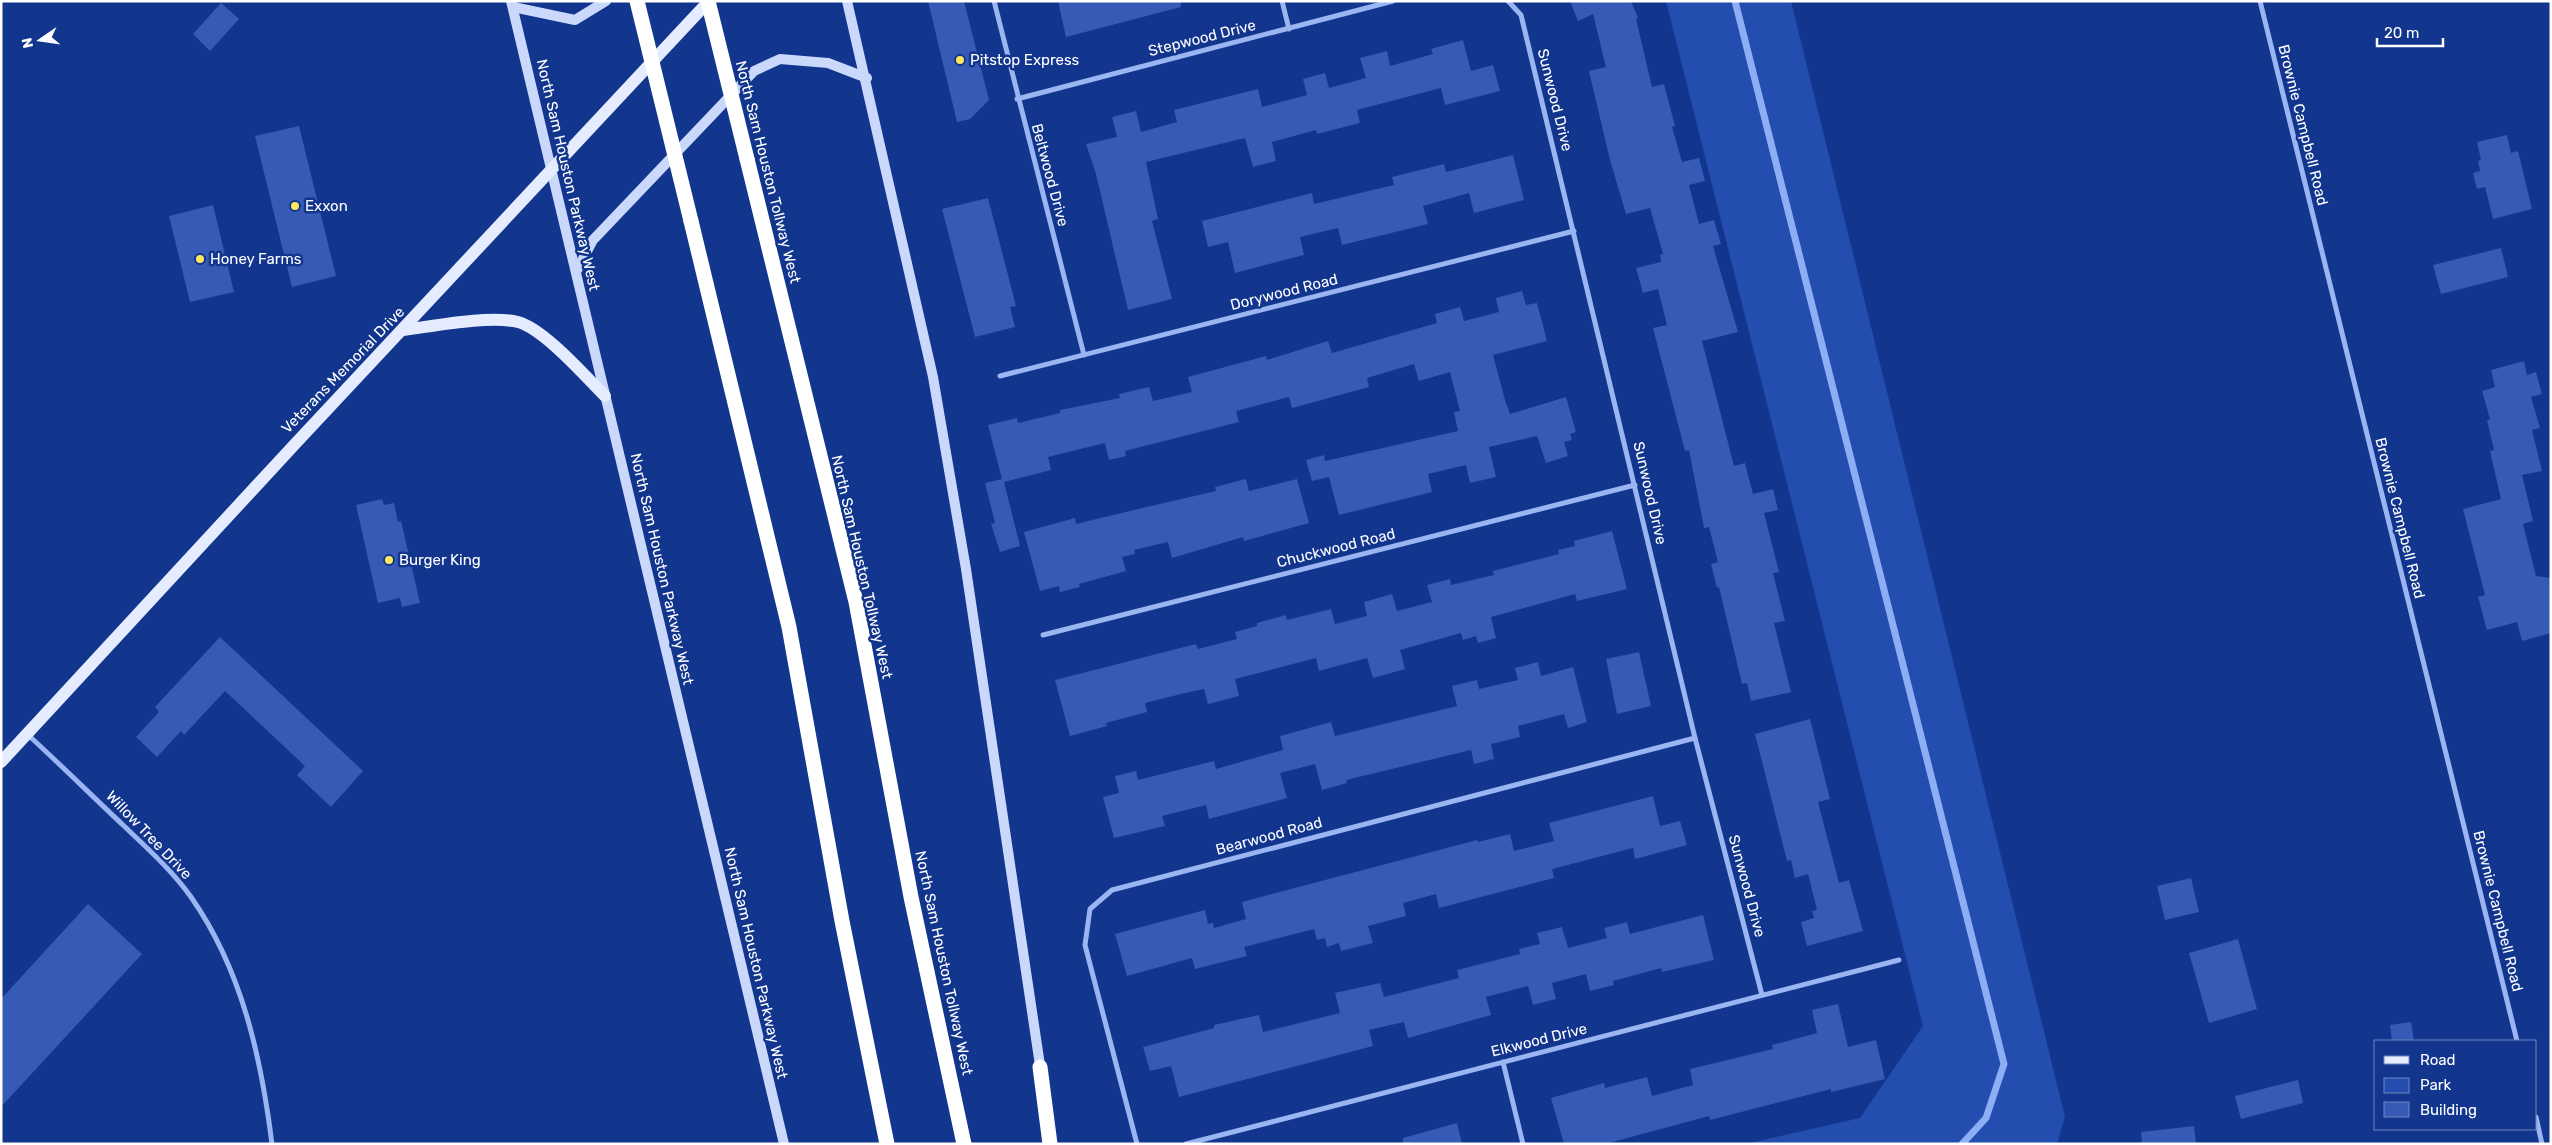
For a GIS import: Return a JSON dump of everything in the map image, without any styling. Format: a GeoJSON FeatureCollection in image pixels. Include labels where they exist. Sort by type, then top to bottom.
{"type":"FeatureCollection","features":[{"type":"Feature","properties":{"kind":"highway"},"geometry":{"type":"LineString","coordinates":[[637,1],[789,627],[842,921],[887,1144]]}},
{"type":"Feature","properties":{"kind":"highway","name":"North Sam Houston Tollway West"},"geometry":{"type":"LineString","coordinates":[[709,1],[856,602],[911,897],[964,1144]]}},
{"type":"Feature","properties":{"kind":"highway"},"geometry":{"type":"LineString","coordinates":[[1040,1067],[1050,1144]]}},
{"type":"Feature","properties":{"kind":"main road"},"geometry":{"type":"LineString","coordinates":[[512,4],[575,20],[606,1]]}},
{"type":"Feature","properties":{"kind":"main road","name":"Veterans Memorial Drive"},"geometry":{"type":"LineString","coordinates":[[1,762],[709,1]]}},
{"type":"Feature","properties":{"kind":"main road"},"geometry":{"type":"LineString","coordinates":[[847,1],[866,78],[936,396],[966,569],[1040,1067],[1055,1144]]}},
{"type":"Feature","properties":{"kind":"main road","name":"North Sam Houston Parkway West"},"geometry":{"type":"LineString","coordinates":[[512,4],[784,1144]]}},
{"type":"Feature","properties":{"kind":"main road"},"geometry":{"type":"LineString","coordinates":[[576,272],[593,240],[754,71],[780,59],[828,63],[866,78]]}},
{"type":"Feature","properties":{"kind":"main road"},"geometry":{"type":"LineString","coordinates":[[403,330],[475,320],[518,322],[543,336],[605,396]]}},
{"type":"Feature","properties":{"kind":"street","name":"Beltwood Drive"},"geometry":{"type":"LineString","coordinates":[[994,1],[1017,99],[1084,355]]}},
{"type":"Feature","properties":{"kind":"street"},"geometry":{"type":"LineString","coordinates":[[1282,1],[1288,29]]}},
{"type":"Feature","properties":{"kind":"street","name":"Stepwood Drive"},"geometry":{"type":"LineString","coordinates":[[1017,99],[1393,1]]}},
{"type":"Feature","properties":{"kind":"street","name":"Sunwood Drive"},"geometry":{"type":"LineString","coordinates":[[1508,1],[1522,15],[1696,738],[1762,995]]}},
{"type":"Feature","properties":{"kind":"street","name":"Brownie Campbell Road"},"geometry":{"type":"LineString","coordinates":[[2260,1],[2517,1040]]}},
{"type":"Feature","properties":{"kind":"street","name":"Dorywood Road"},"geometry":{"type":"LineString","coordinates":[[1000,376],[1574,231]]}},
{"type":"Feature","properties":{"kind":"street","name":"Chuckwood Road"},"geometry":{"type":"LineString","coordinates":[[1043,635],[1635,485]]}},
{"type":"Feature","properties":{"kind":"street","name":"Willow Tree Drive"},"geometry":{"type":"LineString","coordinates":[[27,734],[158,858],[191,897],[224,951],[238,985],[250,1023],[267,1103],[272,1144]]}},
{"type":"Feature","properties":{"kind":"street","name":"Bearwood Road"},"geometry":{"type":"LineString","coordinates":[[1137,1144],[1085,946],[1090,909],[1112,890],[1696,738]]}},
{"type":"Feature","properties":{"kind":"street","name":"Elkwood Drive"},"geometry":{"type":"LineString","coordinates":[[1186,1144],[1899,960]]}},
{"type":"Feature","properties":{"kind":"street"},"geometry":{"type":"LineString","coordinates":[[1503,1062],[1523,1144]]}},
{"type":"Feature","properties":{"kind":"street"},"geometry":{"type":"LineString","coordinates":[[2537,1122],[2542,1144]]}},
{"type":"Feature","properties":{"kind":"green space"},"geometry":{"type":"Polygon","coordinates":[[[1666,1],[1791,1],[2065,1117],[2057,1144],[1745,1144],[1860,1118],[1923,1026],[1666,1]]]}},
{"type":"Feature","properties":{"kind":"building","name":"Pitstop Express"},"geometry":{"type":"Polygon","coordinates":[[[928,1],[964,1],[989,100],[970,119],[957,122],[928,1]]]}},
{"type":"Feature","properties":{"kind":"building"},"geometry":{"type":"Polygon","coordinates":[[[1058,1],[1181,1],[1181,7],[1066,37],[1058,1]]]}},
{"type":"Feature","properties":{"kind":"building"},"geometry":{"type":"Polygon","coordinates":[[[1570,1],[1631,1],[1638,18],[1636,19],[1652,87],[1664,84],[1675,126],[1672,127],[1682,162],[1699,158],[1705,181],[1689,185],[1699,224],[1714,220],[1721,244],[1713,246],[1738,332],[1702,341],[1734,466],[1745,463],[1753,494],[1773,489],[1778,510],[1764,513],[1779,572],[1773,573],[1785,621],[1774,623],[1791,692],[1751,701],[1747,683],[1742,684],[1719,587],[1717,588],[1711,564],[1718,562],[1709,527],[1704,528],[1689,450],[1685,451],[1653,328],[1667,325],[1658,289],[1643,293],[1636,268],[1661,262],[1660,255],[1663,254],[1650,208],[1626,214],[1610,160],[1589,71],[1606,67],[1593,14],[1578,21],[1570,1]]]}},
{"type":"Feature","properties":{"kind":"building"},"geometry":{"type":"Polygon","coordinates":[[[221,3],[239,19],[210,51],[193,34],[221,3]]]}},
{"type":"Feature","properties":{"kind":"building"},"geometry":{"type":"Polygon","coordinates":[[[1463,40],[1471,71],[1493,65],[1500,91],[1445,105],[1441,88],[1357,110],[1360,123],[1317,134],[1316,130],[1272,142],[1276,161],[1253,167],[1245,138],[1146,162],[1158,219],[1152,221],[1172,299],[1128,310],[1096,174],[1086,144],[1117,137],[1112,117],[1136,111],[1141,132],[1177,122],[1174,110],[1258,89],[1262,107],[1307,95],[1303,79],[1325,73],[1329,88],[1366,78],[1360,58],[1387,51],[1390,66],[1433,54],[1431,49],[1463,40]]]}},
{"type":"Feature","properties":{"kind":"building","name":"Exxon"},"geometry":{"type":"Polygon","coordinates":[[[299,126],[336,276],[292,287],[255,136],[299,126]]]}},
{"type":"Feature","properties":{"kind":"building"},"geometry":{"type":"Polygon","coordinates":[[[2507,135],[2511,153],[2518,151],[2532,209],[2493,219],[2485,187],[2477,189],[2473,173],[2480,171],[2478,161],[2481,160],[2477,142],[2507,135]]]}},
{"type":"Feature","properties":{"kind":"building"},"geometry":{"type":"Polygon","coordinates":[[[1513,155],[1524,200],[1474,213],[1469,193],[1423,206],[1428,224],[1342,245],[1338,228],[1300,237],[1304,255],[1235,273],[1228,242],[1208,247],[1202,221],[1312,193],[1314,204],[1394,185],[1392,177],[1444,164],[1446,172],[1513,155]]]}},
{"type":"Feature","properties":{"kind":"building"},"geometry":{"type":"Polygon","coordinates":[[[988,198],[1016,306],[1010,307],[1015,327],[975,337],[942,209],[988,198]]]}},
{"type":"Feature","properties":{"kind":"building"},"geometry":{"type":"Polygon","coordinates":[[[213,205],[234,292],[190,302],[169,216],[213,205]]]}},
{"type":"Feature","properties":{"kind":"building"},"geometry":{"type":"Polygon","coordinates":[[[2501,248],[2508,277],[2441,294],[2433,265],[2501,248]]]}},
{"type":"Feature","properties":{"kind":"building"},"geometry":{"type":"Polygon","coordinates":[[[1522,291],[1526,305],[1537,303],[1547,341],[1493,355],[1505,400],[1510,414],[1566,397],[1576,432],[1570,434],[1572,440],[1564,442],[1568,456],[1546,463],[1537,436],[1489,447],[1496,477],[1470,483],[1466,465],[1428,474],[1432,492],[1339,515],[1329,477],[1312,481],[1306,460],[1324,455],[1325,461],[1458,431],[1454,412],[1460,411],[1450,372],[1419,381],[1414,364],[1367,378],[1369,387],[1292,408],[1289,397],[1236,411],[1239,422],[1125,451],[1126,456],[1109,460],[1105,443],[1048,457],[1051,470],[1004,482],[1020,546],[1000,552],[991,524],[995,523],[985,483],[1002,479],[988,425],[1017,418],[1018,423],[1060,413],[1060,410],[1120,398],[1119,394],[1149,387],[1153,401],[1192,392],[1188,377],[1266,356],[1267,360],[1328,341],[1332,353],[1437,323],[1435,314],[1460,307],[1464,321],[1499,312],[1496,298],[1522,291]]]}},
{"type":"Feature","properties":{"kind":"building"},"geometry":{"type":"Polygon","coordinates":[[[2524,361],[2527,375],[2536,372],[2542,394],[2531,397],[2540,428],[2532,430],[2542,471],[2522,475],[2533,521],[2523,524],[2536,576],[2551,578],[2551,633],[2522,641],[2517,622],[2487,630],[2478,597],[2485,595],[2463,509],[2501,499],[2490,451],[2494,450],[2487,420],[2490,419],[2482,391],[2495,387],[2491,370],[2524,361]]]}},
{"type":"Feature","properties":{"kind":"building"},"geometry":{"type":"Polygon","coordinates":[[[1246,479],[1249,491],[1297,479],[1309,523],[1244,541],[1243,537],[1172,558],[1168,542],[1134,550],[1135,554],[1122,557],[1126,571],[1079,584],[1080,587],[1060,592],[1059,586],[1040,591],[1024,532],[1075,518],[1076,524],[1216,491],[1215,487],[1246,479]]]}},
{"type":"Feature","properties":{"kind":"building","name":"Burger King"},"geometry":{"type":"Polygon","coordinates":[[[382,499],[384,505],[394,503],[398,522],[401,521],[420,603],[402,607],[400,598],[378,603],[356,505],[382,499]]]}},
{"type":"Feature","properties":{"kind":"building"},"geometry":{"type":"Polygon","coordinates":[[[1612,531],[1627,589],[1577,601],[1575,594],[1491,617],[1496,638],[1478,643],[1476,636],[1463,640],[1461,633],[1400,650],[1405,669],[1373,678],[1367,658],[1319,671],[1316,658],[1235,679],[1239,696],[1208,704],[1204,689],[1185,693],[1145,703],[1147,712],[1106,723],[1107,726],[1070,736],[1055,680],[1196,644],[1198,649],[1237,639],[1235,632],[1257,626],[1257,623],[1286,615],[1287,620],[1331,609],[1335,624],[1367,616],[1364,602],[1392,594],[1397,611],[1432,602],[1427,585],[1450,579],[1451,585],[1494,575],[1493,571],[1559,554],[1558,550],[1575,546],[1574,541],[1612,531]]]}},
{"type":"Feature","properties":{"kind":"building"},"geometry":{"type":"Polygon","coordinates":[[[220,637],[363,771],[331,807],[297,775],[305,766],[225,691],[184,735],[181,731],[157,757],[136,737],[159,712],[155,707],[220,637]]]}},
{"type":"Feature","properties":{"kind":"building"},"geometry":{"type":"Polygon","coordinates":[[[1639,652],[1651,706],[1617,714],[1606,659],[1639,652]]]}},
{"type":"Feature","properties":{"kind":"building"},"geometry":{"type":"Polygon","coordinates":[[[1538,662],[1541,676],[1573,667],[1587,722],[1568,728],[1564,714],[1518,726],[1520,737],[1491,744],[1494,759],[1474,764],[1471,750],[1346,780],[1347,783],[1322,790],[1315,764],[1280,773],[1287,798],[1209,819],[1206,805],[1162,816],[1165,826],[1114,838],[1103,797],[1119,793],[1115,776],[1136,771],[1138,780],[1214,761],[1216,769],[1283,750],[1280,736],[1331,722],[1335,736],[1457,706],[1452,686],[1477,680],[1479,689],[1518,680],[1515,668],[1538,662]]]}},
{"type":"Feature","properties":{"kind":"building"},"geometry":{"type":"Polygon","coordinates":[[[1810,719],[1830,799],[1818,802],[1839,883],[1849,880],[1863,931],[1807,946],[1801,922],[1814,918],[1812,911],[1817,910],[1808,874],[1795,878],[1791,860],[1787,861],[1755,734],[1810,719]]]}},
{"type":"Feature","properties":{"kind":"building"},"geometry":{"type":"Polygon","coordinates":[[[1653,796],[1660,826],[1680,821],[1687,845],[1635,859],[1633,848],[1552,869],[1554,878],[1439,908],[1436,894],[1403,903],[1406,916],[1368,926],[1373,943],[1341,951],[1339,943],[1327,947],[1325,938],[1317,940],[1314,929],[1244,947],[1247,956],[1195,969],[1192,958],[1127,976],[1115,934],[1205,910],[1208,924],[1213,923],[1214,928],[1246,919],[1242,902],[1477,840],[1478,842],[1510,834],[1514,851],[1554,841],[1549,823],[1653,796]]]}},
{"type":"Feature","properties":{"kind":"building"},"geometry":{"type":"Polygon","coordinates":[[[2191,878],[2199,912],[2165,920],[2157,886],[2191,878]]]}},
{"type":"Feature","properties":{"kind":"building"},"geometry":{"type":"Polygon","coordinates":[[[88,904],[142,954],[1,1107],[1,999],[88,904]]]}},
{"type":"Feature","properties":{"kind":"building"},"geometry":{"type":"Polygon","coordinates":[[[1703,915],[1714,960],[1662,972],[1661,968],[1613,981],[1614,985],[1590,991],[1586,974],[1552,983],[1556,999],[1533,1005],[1528,986],[1486,997],[1491,1015],[1408,1038],[1404,1022],[1369,1030],[1373,1046],[1179,1097],[1171,1066],[1150,1071],[1143,1047],[1214,1028],[1214,1025],[1259,1015],[1263,1032],[1340,1013],[1335,993],[1380,983],[1384,997],[1459,978],[1457,970],[1520,954],[1519,949],[1540,944],[1537,933],[1562,927],[1568,948],[1607,938],[1604,928],[1627,922],[1630,934],[1703,915]]]}},
{"type":"Feature","properties":{"kind":"building"},"geometry":{"type":"Polygon","coordinates":[[[2238,939],[2257,1009],[2209,1023],[2189,953],[2238,939]]]}},
{"type":"Feature","properties":{"kind":"building"},"geometry":{"type":"Polygon","coordinates":[[[1838,1004],[1848,1047],[1876,1040],[1885,1079],[1831,1092],[1831,1089],[1710,1120],[1709,1116],[1605,1144],[1564,1144],[1551,1098],[1604,1083],[1605,1088],[1647,1077],[1652,1096],[1693,1085],[1690,1069],[1773,1049],[1772,1045],[1817,1033],[1812,1010],[1838,1004]]]}},
{"type":"Feature","properties":{"kind":"building"},"geometry":{"type":"Polygon","coordinates":[[[2411,1022],[2414,1040],[2392,1040],[2390,1025],[2411,1022]]]}},
{"type":"Feature","properties":{"kind":"building"},"geometry":{"type":"Polygon","coordinates":[[[2298,1080],[2303,1103],[2241,1119],[2235,1096],[2298,1080]]]}},
{"type":"Feature","properties":{"kind":"building"},"geometry":{"type":"Polygon","coordinates":[[[1457,1123],[1462,1144],[1403,1144],[1403,1138],[1457,1123]]]}},
{"type":"Feature","properties":{"kind":"building"},"geometry":{"type":"Polygon","coordinates":[[[2194,1126],[2196,1144],[2142,1144],[2141,1132],[2194,1126]]]}},
{"type":"Feature","properties":{"kind":"waterway"},"geometry":{"type":"LineString","coordinates":[[1735,1],[2004,1064],[1986,1118],[1962,1144]]}},
{"type":"Feature","properties":{"kind":"place","name":"Pitstop Express"},"geometry":{"type":"Point","coordinates":[960,60]}},
{"type":"Feature","properties":{"kind":"place","name":"Exxon"},"geometry":{"type":"Point","coordinates":[295,206]}},
{"type":"Feature","properties":{"kind":"place","name":"Honey Farms"},"geometry":{"type":"Point","coordinates":[200,259]}},
{"type":"Feature","properties":{"kind":"place","name":"Burger King"},"geometry":{"type":"Point","coordinates":[389,560]}}]}
